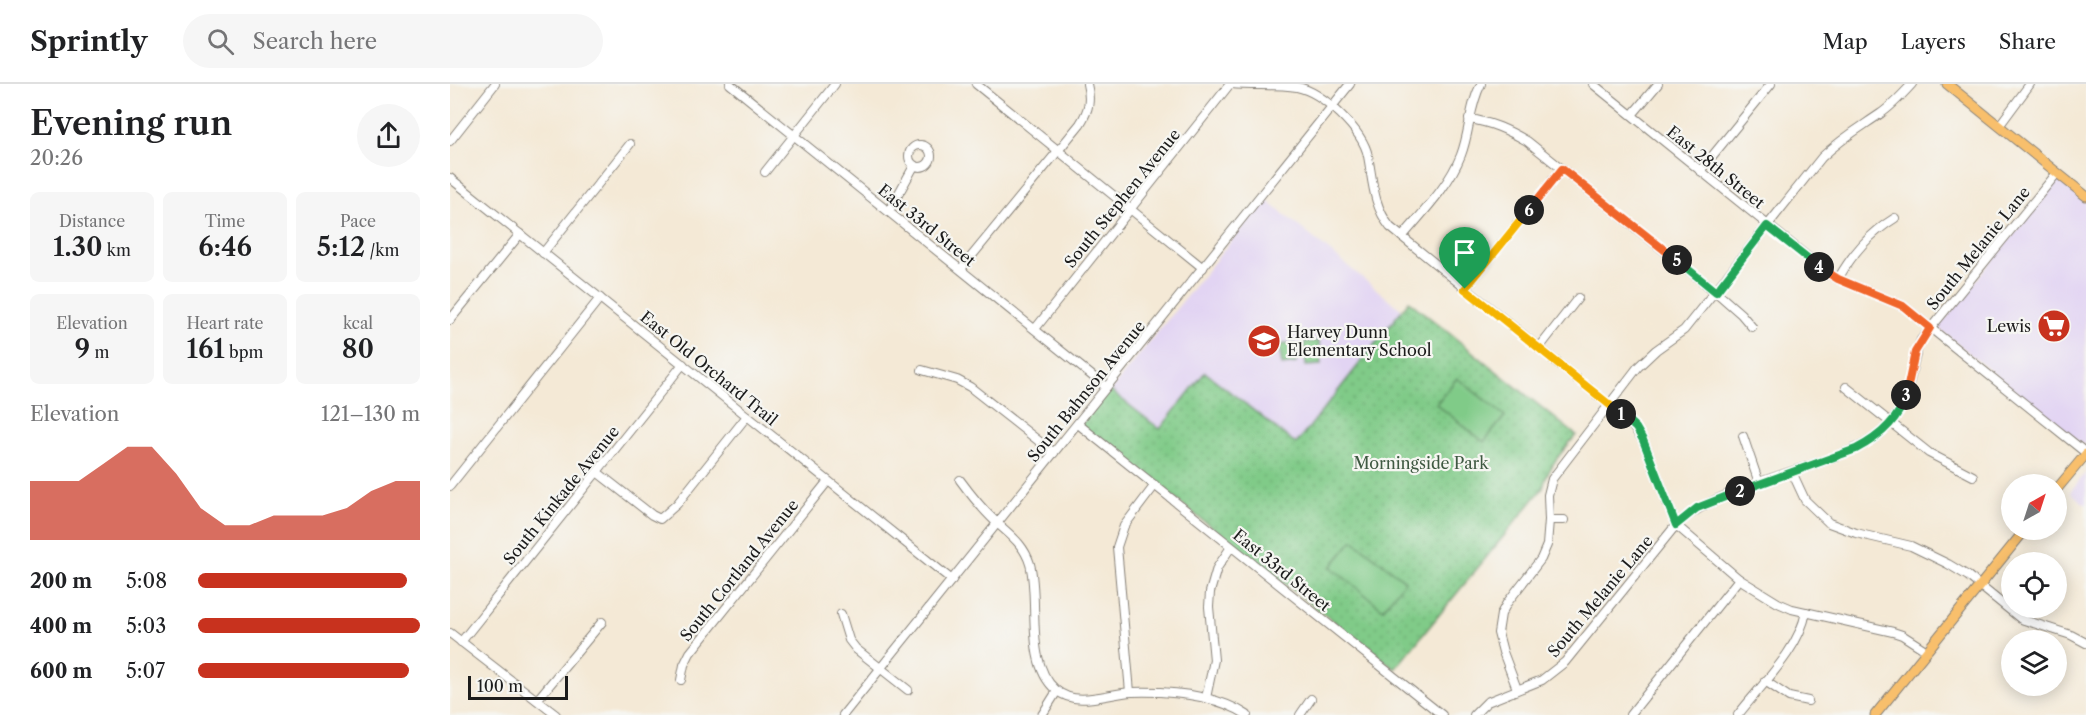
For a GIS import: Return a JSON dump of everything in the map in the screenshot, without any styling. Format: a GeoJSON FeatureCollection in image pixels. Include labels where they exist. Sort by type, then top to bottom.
{"type":"FeatureCollection","features":[{"type":"Feature","properties":{"kind":"main road"},"geometry":{"type":"LineString","coordinates":[[1947,84],[2086,196]]}},
{"type":"Feature","properties":{"kind":"main road"},"geometry":{"type":"LineString","coordinates":[[2067,477],[2086,454]]}},
{"type":"Feature","properties":{"kind":"main road"},"geometry":{"type":"LineString","coordinates":[[1878,714],[2017,540]]}},
{"type":"Feature","properties":{"kind":"street"},"geometry":{"type":"LineString","coordinates":[[450,141],[495,84]]}},
{"type":"Feature","properties":{"kind":"street","name":"East 33rd Street"},"geometry":{"type":"LineString","coordinates":[[730,84],[1107,387]]}},
{"type":"Feature","properties":{"kind":"street"},"geometry":{"type":"LineString","coordinates":[[765,172],[835,84]]}},
{"type":"Feature","properties":{"kind":"street"},"geometry":{"type":"LineString","coordinates":[[976,84],[1203,268]]}},
{"type":"Feature","properties":{"kind":"street"},"geometry":{"type":"LineString","coordinates":[[961,269],[1085,117],[1090,95],[1087,84]]}},
{"type":"Feature","properties":{"kind":"street"},"geometry":{"type":"LineString","coordinates":[[1231,84],[1299,87],[1332,107],[1348,122],[1367,151],[1374,195],[1379,212],[1389,226],[1628,420],[1643,440],[1676,525],[1739,579],[1778,603],[1902,635],[1927,651]]}},
{"type":"Feature","properties":{"kind":"street","name":"South Stephen Avenue"},"geometry":{"type":"LineString","coordinates":[[1035,329],[1231,84]]}},
{"type":"Feature","properties":{"kind":"street","name":"South Bahnson Avenue"},"geometry":{"type":"LineString","coordinates":[[843,715],[1350,84]]}},
{"type":"Feature","properties":{"kind":"street"},"geometry":{"type":"LineString","coordinates":[[1402,237],[1444,187],[1455,170],[1465,142],[1473,102],[1481,84]]}},
{"type":"Feature","properties":{"kind":"street","name":"East 28th Street"},"geometry":{"type":"LineString","coordinates":[[1593,84],[1767,226],[1838,279],[1903,306],[2086,454]]}},
{"type":"Feature","properties":{"kind":"street"},"geometry":{"type":"LineString","coordinates":[[1632,115],[1659,84]]}},
{"type":"Feature","properties":{"kind":"street"},"geometry":{"type":"LineString","coordinates":[[1700,171],[1771,84]]}},
{"type":"Feature","properties":{"kind":"street"},"geometry":{"type":"LineString","coordinates":[[1517,689],[1498,633],[1501,614],[1541,559],[1547,545],[1548,495],[1552,479],[1638,367],[1656,350],[1684,330],[1822,157],[1847,134],[1881,114],[1912,84]]}},
{"type":"Feature","properties":{"kind":"street"},"geometry":{"type":"LineString","coordinates":[[1999,126],[2030,84]]}},
{"type":"Feature","properties":{"kind":"street"},"geometry":{"type":"LineString","coordinates":[[1469,119],[1488,122],[1509,130],[1527,141],[1716,292],[1752,327]]}},
{"type":"Feature","properties":{"kind":"street"},"geometry":{"type":"LineString","coordinates":[[543,253],[630,144]]}},
{"type":"Feature","properties":{"kind":"street"},"geometry":{"type":"LineString","coordinates":[[889,212],[914,166]]}},
{"type":"Feature","properties":{"kind":"street"},"geometry":{"type":"LineString","coordinates":[[1465,289],[1562,169]]}},
{"type":"Feature","properties":{"kind":"street","name":"South Melanie Lane"},"geometry":{"type":"LineString","coordinates":[[1474,715],[1487,702],[1542,680],[1565,662],[1676,525],[1697,508],[1856,449],[1871,441],[1890,423],[1905,399],[1915,352],[1930,328],[2057,173]]}},
{"type":"Feature","properties":{"kind":"street","name":"East Old Orchard Trail"},"geometry":{"type":"LineString","coordinates":[[450,178],[952,580]]}},
{"type":"Feature","properties":{"kind":"street"},"geometry":{"type":"LineString","coordinates":[[1838,279],[1864,241],[1877,229],[1895,218]]}},
{"type":"Feature","properties":{"kind":"street"},"geometry":{"type":"LineString","coordinates":[[450,320],[520,234]]}},
{"type":"Feature","properties":{"kind":"street"},"geometry":{"type":"LineString","coordinates":[[450,486],[600,298]]}},
{"type":"Feature","properties":{"kind":"street"},"geometry":{"type":"LineString","coordinates":[[1539,348],[1578,298]]}},
{"type":"Feature","properties":{"kind":"street","name":"South Kinkade Avenue"},"geometry":{"type":"LineString","coordinates":[[461,642],[682,364]]}},
{"type":"Feature","properties":{"kind":"street"},"geometry":{"type":"LineString","coordinates":[[922,370],[957,380],[970,387],[1054,453]]}},
{"type":"Feature","properties":{"kind":"street"},"geometry":{"type":"LineString","coordinates":[[1846,387],[1929,453],[1973,476]]}},
{"type":"Feature","properties":{"kind":"street"},"geometry":{"type":"LineString","coordinates":[[597,472],[660,519],[677,504],[747,416]]}},
{"type":"Feature","properties":{"kind":"street","name":"East 33rd Street"},"geometry":{"type":"LineString","coordinates":[[1077,424],[1442,715]]}},
{"type":"Feature","properties":{"kind":"street"},"geometry":{"type":"LineString","coordinates":[[1743,436],[1760,483]]}},
{"type":"Feature","properties":{"kind":"street"},"geometry":{"type":"LineString","coordinates":[[1792,472],[1805,500],[1829,523],[1856,533],[1911,546],[1948,564],[2021,619],[2071,635],[2086,643]]}},
{"type":"Feature","properties":{"kind":"street"},"geometry":{"type":"LineString","coordinates":[[960,480],[997,523],[1018,541],[1030,565],[1038,656],[1043,674],[1057,691],[1065,696],[1084,699],[1130,692],[1168,693],[1206,699],[1247,715]]}},
{"type":"Feature","properties":{"kind":"street","name":"South Cortland Avenue"},"geometry":{"type":"LineString","coordinates":[[681,680],[684,665],[690,653],[828,481]]}},
{"type":"Feature","properties":{"kind":"street"},"geometry":{"type":"LineString","coordinates":[[1130,692],[1117,547],[1124,526],[1155,485]]}},
{"type":"Feature","properties":{"kind":"street"},"geometry":{"type":"LineString","coordinates":[[1549,520],[1564,520]]}},
{"type":"Feature","properties":{"kind":"street"},"geometry":{"type":"LineString","coordinates":[[1206,699],[1214,660],[1209,607],[1210,592],[1217,568],[1232,547]]}},
{"type":"Feature","properties":{"kind":"street"},"geometry":{"type":"LineString","coordinates":[[1630,715],[1739,579]]}},
{"type":"Feature","properties":{"kind":"street"},"geometry":{"type":"LineString","coordinates":[[1738,715],[1790,649],[1799,634],[1806,612]]}},
{"type":"Feature","properties":{"kind":"street"},"geometry":{"type":"LineString","coordinates":[[841,614],[849,640],[864,656],[908,690]]}},
{"type":"Feature","properties":{"kind":"street"},"geometry":{"type":"LineString","coordinates":[[537,700],[602,622]]}},
{"type":"Feature","properties":{"kind":"street"},"geometry":{"type":"LineString","coordinates":[[450,633],[556,715]]}},
{"type":"Feature","properties":{"kind":"street"},"geometry":{"type":"LineString","coordinates":[[1766,681],[1789,698],[1808,701]]}},
{"type":"Feature","properties":{"kind":"street"},"geometry":{"type":"LineString","coordinates":[[1042,715],[1057,691]]}},
{"type":"Feature","properties":{"kind":"street"},"geometry":{"type":"LineString","coordinates":[[1300,715],[1311,699]]}},
{"type":"Feature","properties":{"kind":"shaded area"},"geometry":{"type":"Polygon","coordinates":[[[2058,179],[2086,202],[2085,447],[1938,328],[2058,179]]]}},
{"type":"Feature","properties":{"kind":"shaded area","name":"Harvey Dunn Elementary School"},"geometry":{"type":"Polygon","coordinates":[[[1265,199],[1402,310],[1296,444],[1205,372],[1159,429],[1111,390],[1265,199]]]}},
{"type":"Feature","properties":{"kind":"shaded area"},"geometry":{"type":"Polygon","coordinates":[[[2086,472],[2086,505],[2070,492],[2086,472]]]}},
{"type":"Feature","properties":{"kind":"green space","name":"Morningside Park"},"geometry":{"type":"Polygon","coordinates":[[[1409,301],[1576,435],[1552,466],[1543,488],[1395,669],[1078,424],[1106,387],[1160,429],[1205,372],[1296,444],[1409,301]]]}},
{"type":"Feature","properties":{"kind":"green space"},"geometry":{"type":"Polygon","coordinates":[[[1319,341],[1321,365],[1306,366],[1304,342],[1319,341]]]}},
{"type":"Feature","properties":{"kind":"green space"},"geometry":{"type":"Polygon","coordinates":[[[1294,343],[1296,363],[1282,365],[1279,345],[1294,343]]]}},
{"type":"Feature","properties":{"kind":"green space"},"geometry":{"type":"Polygon","coordinates":[[[1457,378],[1505,416],[1484,442],[1436,404],[1457,378]]]}},
{"type":"Feature","properties":{"kind":"green space"},"geometry":{"type":"Polygon","coordinates":[[[1353,540],[1405,581],[1383,609],[1331,567],[1353,540]]]}},
{"type":"Feature","properties":{"kind":"place","name":"Lewis"},"geometry":{"type":"Point","coordinates":[2054,326]}},
{"type":"Feature","properties":{"kind":"place","name":"Harvey Dunn Elementary School"},"geometry":{"type":"Point","coordinates":[1264,341]}},
{"type":"Feature","properties":{"kind":"route"},"geometry":{"type":"LineString","coordinates":[[1562,169],[1716,292],[1767,226],[1825,271],[1838,279],[1903,306],[1930,328],[1915,352],[1905,399],[1890,423],[1871,441],[1856,449],[1712,501],[1687,514],[1676,525],[1643,440],[1636,428],[1465,289],[1562,169]]}}]}
